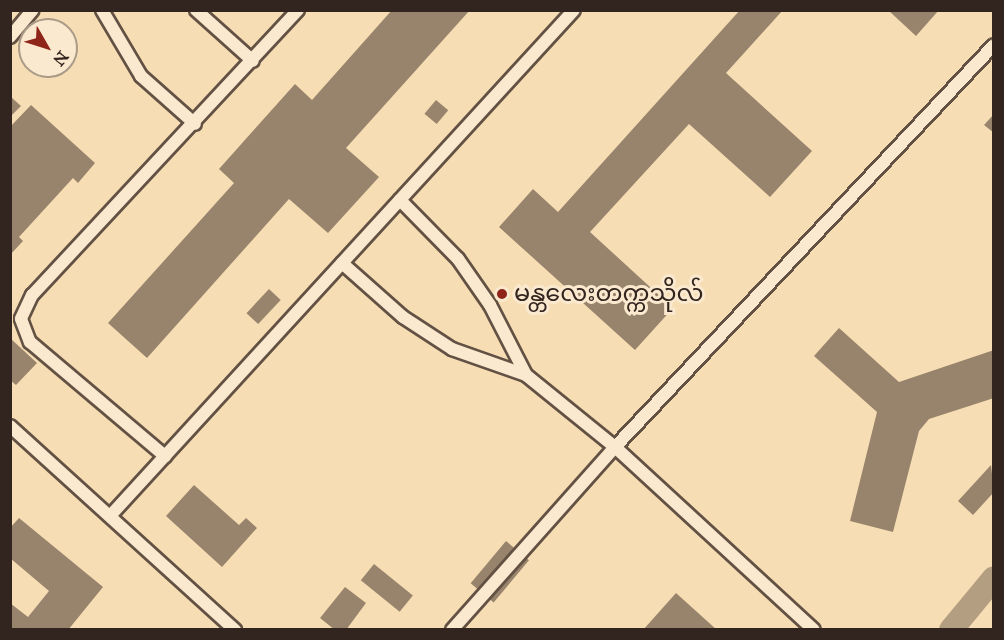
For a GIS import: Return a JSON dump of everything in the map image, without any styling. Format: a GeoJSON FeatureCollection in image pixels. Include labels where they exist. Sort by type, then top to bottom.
{"type":"FeatureCollection","features":[{"type":"Feature","properties":{"kind":"lane"},"geometry":{"type":"LineString","coordinates":[[10,37],[33,10]]}},
{"type":"Feature","properties":{"kind":"lane"},"geometry":{"type":"LineString","coordinates":[[102,10],[141,76],[195,124]]}},
{"type":"Feature","properties":{"kind":"lane"},"geometry":{"type":"LineString","coordinates":[[196,10],[254,61]]}},
{"type":"Feature","properties":{"kind":"lane"},"geometry":{"type":"LineString","coordinates":[[165,456],[30,342],[21,319],[32,295],[254,61],[298,10]]}},
{"type":"Feature","properties":{"kind":"lane"},"geometry":{"type":"LineString","coordinates":[[110,516],[574,10]]}},
{"type":"Feature","properties":{"kind":"lane"},"geometry":{"type":"LineString","coordinates":[[452,630],[615,447],[993,45]]}},
{"type":"Feature","properties":{"kind":"lane"},"geometry":{"type":"LineString","coordinates":[[400,200],[458,259],[490,305],[525,375]]}},
{"type":"Feature","properties":{"kind":"lane"},"geometry":{"type":"LineString","coordinates":[[342,263],[403,317],[452,349],[525,375],[615,447],[814,630]]}},
{"type":"Feature","properties":{"kind":"lane"},"geometry":{"type":"LineString","coordinates":[[10,426],[236,630]]}},
{"type":"Feature","properties":{"kind":"building"},"geometry":{"type":"Polygon","coordinates":[[[392,10],[470,10],[346,148],[379,177],[328,233],[289,199],[147,358],[108,323],[234,183],[219,169],[295,84],[312,100],[392,10]]]}},
{"type":"Feature","properties":{"kind":"building"},"geometry":{"type":"Polygon","coordinates":[[[740,10],[783,10],[726,73],[812,151],[770,197],[689,124],[590,232],[673,308],[635,350],[499,227],[533,189],[558,212],[740,10]]]}},
{"type":"Feature","properties":{"kind":"building"},"geometry":{"type":"Polygon","coordinates":[[[888,10],[939,10],[916,36],[888,10]]]}},
{"type":"Feature","properties":{"kind":"building"},"geometry":{"type":"Polygon","coordinates":[[[10,98],[21,106],[10,117],[10,98]]]}},
{"type":"Feature","properties":{"kind":"building"},"geometry":{"type":"Polygon","coordinates":[[[436,100],[448,110],[437,124],[424,114],[436,100]]]}},
{"type":"Feature","properties":{"kind":"building"},"geometry":{"type":"Polygon","coordinates":[[[31,105],[95,163],[78,183],[73,178],[19,237],[23,241],[10,255],[10,127],[31,105]]]}},
{"type":"Feature","properties":{"kind":"building"},"geometry":{"type":"Polygon","coordinates":[[[994,114],[994,133],[984,125],[994,114]]]}},
{"type":"Feature","properties":{"kind":"building"},"geometry":{"type":"Polygon","coordinates":[[[269,289],[281,300],[258,324],[246,313],[269,289]]]}},
{"type":"Feature","properties":{"kind":"building"},"geometry":{"type":"Polygon","coordinates":[[[839,328],[899,382],[994,350],[994,398],[929,419],[919,431],[893,532],[850,521],[877,412],[814,356],[839,328]]]}},
{"type":"Feature","properties":{"kind":"building"},"geometry":{"type":"Polygon","coordinates":[[[10,338],[37,363],[16,385],[10,380],[10,338]]]}},
{"type":"Feature","properties":{"kind":"building"},"geometry":{"type":"Polygon","coordinates":[[[991,465],[994,492],[973,515],[958,501],[991,465]]]}},
{"type":"Feature","properties":{"kind":"building"},"geometry":{"type":"Polygon","coordinates":[[[194,485],[239,525],[246,518],[257,528],[222,567],[166,516],[194,485]]]}},
{"type":"Feature","properties":{"kind":"building"},"geometry":{"type":"Polygon","coordinates":[[[19,518],[103,587],[68,630],[10,630],[10,603],[28,617],[49,591],[10,558],[10,528],[19,518]]]}},
{"type":"Feature","properties":{"kind":"building"},"geometry":{"type":"Polygon","coordinates":[[[506,541],[529,560],[494,602],[471,583],[506,541]]]}},
{"type":"Feature","properties":{"kind":"building"},"geometry":{"type":"Polygon","coordinates":[[[374,564],[413,595],[400,612],[361,580],[374,564]]]}},
{"type":"Feature","properties":{"kind":"building"},"geometry":{"type":"Polygon","coordinates":[[[345,587],[366,603],[346,630],[335,630],[320,618],[345,587]]]}},
{"type":"Feature","properties":{"kind":"building"},"geometry":{"type":"Polygon","coordinates":[[[676,593],[717,630],[643,630],[676,593]]]}},
{"type":"Feature","properties":{"kind":"waterway"},"geometry":{"type":"LineString","coordinates":[[951,630],[994,578]]}},
{"type":"Feature","properties":{"kind":"place","name":"မန္တလေးတက္ကသိုလ်"},"geometry":{"type":"Point","coordinates":[502,294]}}]}
